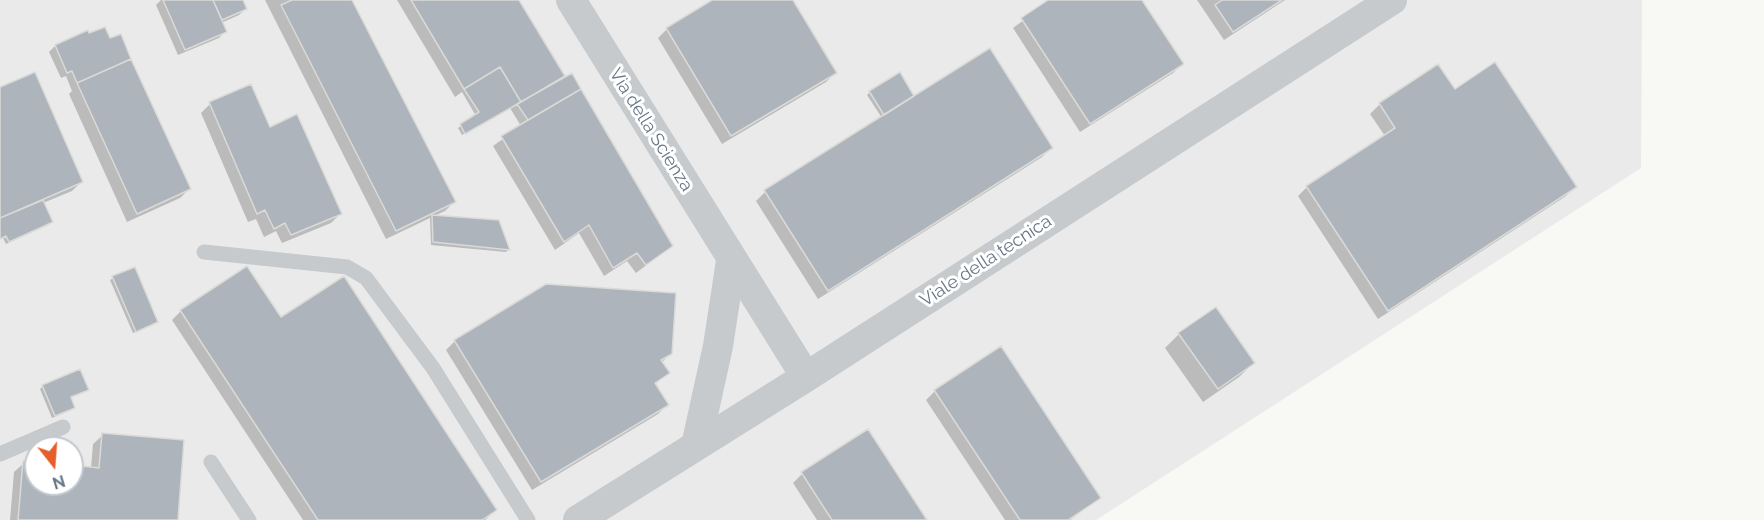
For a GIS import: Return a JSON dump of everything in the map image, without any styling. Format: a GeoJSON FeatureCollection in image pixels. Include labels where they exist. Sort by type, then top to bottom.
{"type":"FeatureCollection","features":[{"type":"Feature","properties":{"kind":"street","name":"Via della Scienza"},"geometry":{"type":"LineString","coordinates":[[571,0],[731,261],[806,377]]}},
{"type":"Feature","properties":{"kind":"street","name":"Viale della tecnica"},"geometry":{"type":"LineString","coordinates":[[578,520],[806,377],[1392,0]]}},
{"type":"Feature","properties":{"kind":"street"},"geometry":{"type":"LineString","coordinates":[[696,446],[718,346],[731,261]]}},
{"type":"Feature","properties":{"kind":"lane"},"geometry":{"type":"LineString","coordinates":[[204,252],[347,267],[366,278],[433,368],[528,520]]}},
{"type":"Feature","properties":{"kind":"lane"},"geometry":{"type":"LineString","coordinates":[[0,454],[63,427]]}},
{"type":"Feature","properties":{"kind":"lane"},"geometry":{"type":"LineString","coordinates":[[211,462],[249,520]]}},
{"type":"Feature","properties":{"kind":"shaded area"},"geometry":{"type":"Polygon","coordinates":[[[0,0],[1642,0],[1641,168],[1096,520],[0,520],[0,0]]]}},
{"type":"Feature","properties":{"kind":"building"},"geometry":{"type":"Polygon","coordinates":[[[163,0],[213,0],[227,32],[185,50],[163,0]]]}},
{"type":"Feature","properties":{"kind":"building"},"geometry":{"type":"Polygon","coordinates":[[[213,0],[243,0],[247,9],[222,20],[213,0]]]}},
{"type":"Feature","properties":{"kind":"building"},"geometry":{"type":"Polygon","coordinates":[[[292,0],[352,0],[456,202],[396,231],[281,5],[292,0]]]}},
{"type":"Feature","properties":{"kind":"building"},"geometry":{"type":"Polygon","coordinates":[[[411,0],[519,0],[565,76],[521,102],[500,67],[464,89],[411,0]]]}},
{"type":"Feature","properties":{"kind":"building"},"geometry":{"type":"Polygon","coordinates":[[[712,0],[793,0],[837,73],[731,136],[666,28],[712,0]]]}},
{"type":"Feature","properties":{"kind":"building"},"geometry":{"type":"Polygon","coordinates":[[[1048,0],[1142,0],[1184,64],[1090,124],[1021,18],[1048,0]]]}},
{"type":"Feature","properties":{"kind":"building"},"geometry":{"type":"Polygon","coordinates":[[[1222,0],[1282,0],[1233,32],[1215,5],[1222,0]]]}},
{"type":"Feature","properties":{"kind":"building"},"geometry":{"type":"Polygon","coordinates":[[[105,27],[110,38],[121,34],[131,59],[77,83],[72,71],[67,73],[55,45],[88,30],[89,33],[105,27]]]}},
{"type":"Feature","properties":{"kind":"building"},"geometry":{"type":"Polygon","coordinates":[[[990,48],[1053,148],[828,291],[764,190],[990,48]]]}},
{"type":"Feature","properties":{"kind":"building"},"geometry":{"type":"Polygon","coordinates":[[[131,59],[191,189],[137,214],[77,83],[131,59]]]}},
{"type":"Feature","properties":{"kind":"building"},"geometry":{"type":"Polygon","coordinates":[[[1495,62],[1577,187],[1388,311],[1306,186],[1395,128],[1379,103],[1438,64],[1455,89],[1495,62]]]}},
{"type":"Feature","properties":{"kind":"building"},"geometry":{"type":"Polygon","coordinates":[[[500,67],[521,102],[465,134],[460,124],[479,112],[464,89],[500,67]]]}},
{"type":"Feature","properties":{"kind":"building"},"geometry":{"type":"Polygon","coordinates":[[[35,72],[83,182],[0,218],[0,87],[35,72]]]}},
{"type":"Feature","properties":{"kind":"building"},"geometry":{"type":"Polygon","coordinates":[[[900,72],[914,96],[884,115],[869,91],[900,72]]]}},
{"type":"Feature","properties":{"kind":"building"},"geometry":{"type":"Polygon","coordinates":[[[572,73],[581,89],[528,120],[517,104],[572,73]]]}},
{"type":"Feature","properties":{"kind":"building"},"geometry":{"type":"Polygon","coordinates":[[[251,84],[270,127],[297,114],[342,214],[291,235],[285,223],[274,229],[265,210],[257,214],[209,102],[251,84]]]}},
{"type":"Feature","properties":{"kind":"building"},"geometry":{"type":"Polygon","coordinates":[[[581,89],[673,246],[646,265],[637,253],[613,268],[589,225],[564,242],[501,136],[581,89]]]}},
{"type":"Feature","properties":{"kind":"building"},"geometry":{"type":"Polygon","coordinates":[[[43,200],[53,222],[9,242],[6,236],[0,239],[0,218],[43,200]]]}},
{"type":"Feature","properties":{"kind":"building"},"geometry":{"type":"Polygon","coordinates":[[[432,215],[499,220],[510,250],[433,242],[432,215]]]}},
{"type":"Feature","properties":{"kind":"building"},"geometry":{"type":"Polygon","coordinates":[[[247,266],[281,317],[344,276],[497,510],[482,520],[318,520],[180,310],[247,266]]]}},
{"type":"Feature","properties":{"kind":"building"},"geometry":{"type":"Polygon","coordinates":[[[135,267],[158,322],[136,332],[112,276],[135,267]]]}},
{"type":"Feature","properties":{"kind":"building"},"geometry":{"type":"Polygon","coordinates":[[[546,284],[676,293],[672,354],[661,360],[670,373],[655,383],[669,405],[541,482],[454,340],[546,284]]]}},
{"type":"Feature","properties":{"kind":"building"},"geometry":{"type":"Polygon","coordinates":[[[1216,307],[1255,363],[1218,389],[1178,333],[1216,307]]]}},
{"type":"Feature","properties":{"kind":"building"},"geometry":{"type":"Polygon","coordinates":[[[1001,346],[1101,498],[1068,520],[1020,520],[934,390],[1001,346]]]}},
{"type":"Feature","properties":{"kind":"building"},"geometry":{"type":"Polygon","coordinates":[[[80,369],[89,390],[71,397],[75,408],[55,416],[42,385],[80,369]]]}},
{"type":"Feature","properties":{"kind":"building"},"geometry":{"type":"Polygon","coordinates":[[[868,429],[927,520],[832,520],[801,472],[868,429]]]}},
{"type":"Feature","properties":{"kind":"building"},"geometry":{"type":"Polygon","coordinates":[[[102,433],[184,440],[178,520],[18,520],[23,461],[24,496],[84,496],[84,466],[99,468],[102,433]]]}}]}
